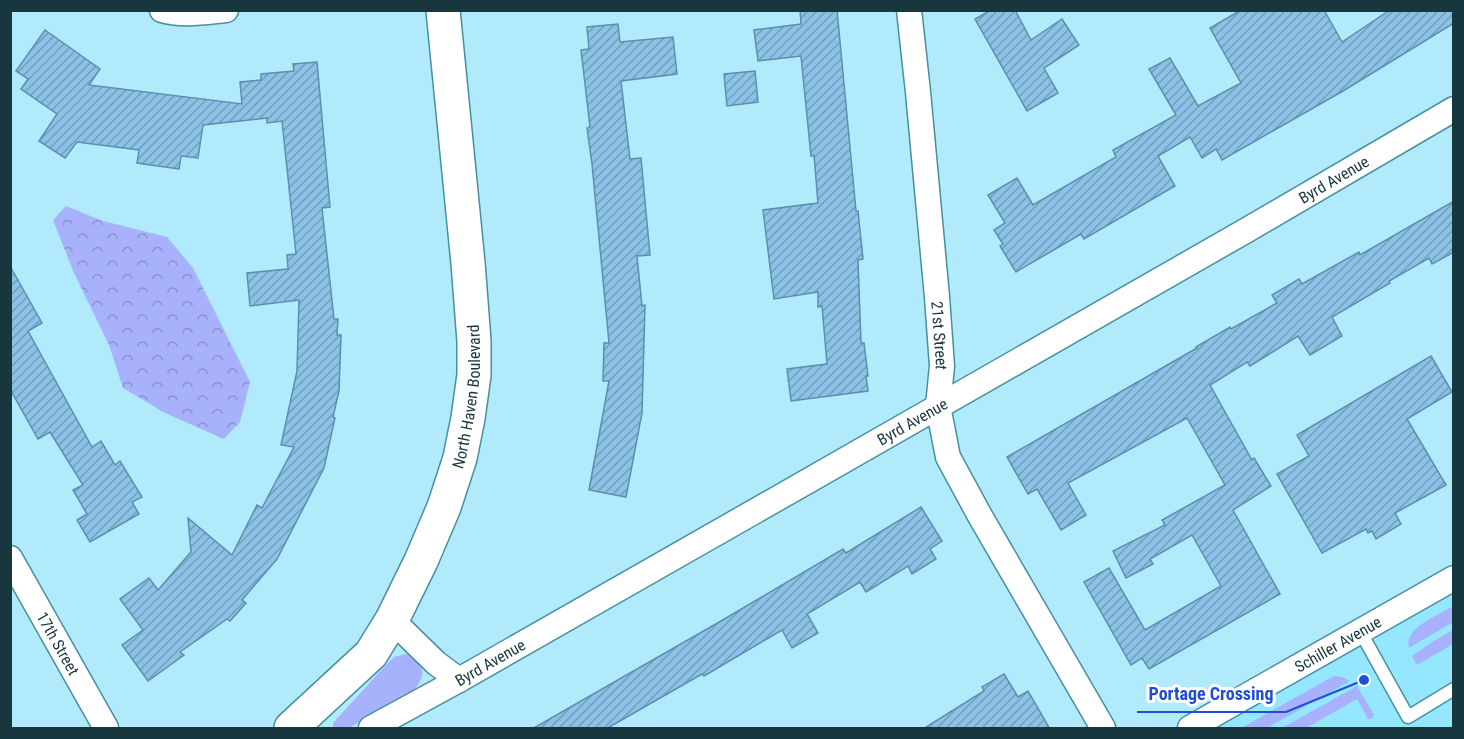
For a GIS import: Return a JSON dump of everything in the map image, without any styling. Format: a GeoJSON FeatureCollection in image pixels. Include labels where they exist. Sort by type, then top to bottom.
{"type":"FeatureCollection","features":[{"type":"Feature","properties":{"kind":"street"},"geometry":{"type":"LineString","coordinates":[[162,10],[194,14],[226,10]]}},
{"type":"Feature","properties":{"kind":"street","name":"North Haven Boulevard"},"geometry":{"type":"LineString","coordinates":[[291,729],[371,654],[392,620],[421,561],[444,507],[460,458],[474,375],[474,341],[442,10]]}},
{"type":"Feature","properties":{"kind":"street","name":"21st Street"},"geometry":{"type":"LineString","coordinates":[[909,10],[937,297],[942,366],[938,406],[948,457],[1103,729]]}},
{"type":"Feature","properties":{"kind":"street","name":"Byrd Avenue"},"geometry":{"type":"LineString","coordinates":[[370,729],[1247,230],[1454,109]]}},
{"type":"Feature","properties":{"kind":"street","name":"17th Street"},"geometry":{"type":"LineString","coordinates":[[13,566],[106,729]]}},
{"type":"Feature","properties":{"kind":"street","name":"Schiller Avenue"},"geometry":{"type":"LineString","coordinates":[[1190,729],[1454,578]]}},
{"type":"Feature","properties":{"kind":"street"},"geometry":{"type":"LineString","coordinates":[[392,620],[436,663],[459,680]]}},
{"type":"Feature","properties":{"kind":"lane"},"geometry":{"type":"LineString","coordinates":[[1360,631],[1408,717],[1454,688]]}},
{"type":"Feature","properties":{"kind":"shaded area"},"geometry":{"type":"Polygon","coordinates":[[[1453,578],[1453,728],[1190,728],[1453,578]]]}},
{"type":"Feature","properties":{"kind":"green space"},"geometry":{"type":"Polygon","coordinates":[[[66,206],[103,221],[167,237],[193,268],[250,382],[240,422],[224,439],[165,413],[123,388],[109,345],[74,273],[53,220],[66,206]]]}},
{"type":"Feature","properties":{"kind":"green space"},"geometry":{"type":"Polygon","coordinates":[[[1453,606],[1453,622],[1409,648],[1411,634],[1417,628],[1453,606]]]}},
{"type":"Feature","properties":{"kind":"green space"},"geometry":{"type":"Polygon","coordinates":[[[1453,630],[1453,644],[1417,665],[1412,656],[1453,630]]]}},
{"type":"Feature","properties":{"kind":"green space"},"geometry":{"type":"Polygon","coordinates":[[[406,654],[413,656],[422,668],[421,680],[415,689],[349,728],[333,728],[333,723],[386,665],[394,657],[406,654]]]}},
{"type":"Feature","properties":{"kind":"green space"},"geometry":{"type":"Polygon","coordinates":[[[1334,676],[1350,681],[1267,728],[1241,728],[1334,676]]]}},
{"type":"Feature","properties":{"kind":"green space"},"geometry":{"type":"Polygon","coordinates":[[[1357,686],[1374,715],[1371,719],[1368,719],[1357,699],[1306,728],[1282,728],[1357,686]]]}},
{"type":"Feature","properties":{"kind":"building"},"geometry":{"type":"Polygon","coordinates":[[[800,10],[837,10],[856,211],[858,211],[863,259],[858,260],[861,343],[864,343],[868,391],[791,401],[787,369],[827,364],[822,306],[818,307],[818,292],[774,299],[763,210],[818,203],[814,155],[811,156],[801,56],[758,61],[754,30],[801,24],[800,10]]]}},
{"type":"Feature","properties":{"kind":"building"},"geometry":{"type":"Polygon","coordinates":[[[991,10],[1015,10],[1031,40],[1062,19],[1079,45],[1044,68],[1058,93],[1027,111],[975,19],[991,10]]]}},
{"type":"Feature","properties":{"kind":"building"},"geometry":{"type":"Polygon","coordinates":[[[1241,10],[1324,10],[1342,42],[1390,10],[1454,10],[1454,23],[1343,91],[1222,160],[1216,149],[1202,158],[1190,137],[1158,156],[1175,186],[1084,239],[1081,234],[1016,272],[1000,246],[1003,244],[994,230],[1005,223],[988,195],[1017,178],[1033,205],[1116,157],[1113,150],[1176,115],[1149,69],[1170,58],[1198,106],[1241,83],[1210,28],[1241,10]]]}},
{"type":"Feature","properties":{"kind":"building"},"geometry":{"type":"Polygon","coordinates":[[[618,24],[620,42],[673,37],[677,74],[621,81],[630,159],[641,158],[650,255],[637,256],[642,306],[645,305],[642,413],[626,497],[589,490],[609,381],[603,381],[604,343],[609,343],[581,50],[589,49],[587,27],[618,24]]]}},
{"type":"Feature","properties":{"kind":"building"},"geometry":{"type":"Polygon","coordinates":[[[45,30],[100,69],[89,85],[242,104],[240,82],[261,80],[261,74],[294,71],[293,64],[317,62],[330,207],[322,208],[334,319],[338,319],[337,335],[341,335],[339,391],[324,468],[277,559],[242,600],[246,603],[230,621],[227,619],[180,652],[184,655],[148,681],[122,645],[143,630],[120,599],[149,578],[158,590],[191,552],[188,518],[232,555],[257,505],[262,508],[294,447],[281,445],[297,371],[299,300],[250,306],[247,273],[288,269],[287,255],[296,254],[282,121],[267,123],[267,118],[203,125],[198,158],[181,156],[179,169],[137,163],[139,150],[77,142],[65,158],[39,141],[57,114],[21,89],[28,79],[16,71],[45,30]]]}},
{"type":"Feature","properties":{"kind":"building"},"geometry":{"type":"Polygon","coordinates":[[[755,71],[758,102],[727,106],[724,74],[755,71]]]}},
{"type":"Feature","properties":{"kind":"building"},"geometry":{"type":"Polygon","coordinates":[[[1454,201],[1454,252],[1432,264],[1429,258],[1332,317],[1342,336],[1310,355],[1298,336],[1250,366],[1247,362],[1210,385],[1252,460],[1254,458],[1271,486],[1233,510],[1280,594],[1149,669],[1142,658],[1131,665],[1084,582],[1109,568],[1145,630],[1221,586],[1192,535],[1150,559],[1153,564],[1126,578],[1113,551],[1165,525],[1162,520],[1225,485],[1187,418],[1068,483],[1086,515],[1061,530],[1037,489],[1028,494],[1007,457],[1230,327],[1231,329],[1277,303],[1272,295],[1299,279],[1302,284],[1359,252],[1360,255],[1454,201]]]}},
{"type":"Feature","properties":{"kind":"building"},"geometry":{"type":"Polygon","coordinates":[[[10,266],[42,323],[28,331],[92,447],[101,441],[115,465],[120,461],[142,497],[132,502],[139,514],[90,542],[77,520],[87,514],[73,490],[83,485],[50,432],[38,439],[10,389],[10,266]]]}},
{"type":"Feature","properties":{"kind":"building"},"geometry":{"type":"Polygon","coordinates":[[[1431,356],[1452,392],[1407,419],[1446,485],[1395,513],[1401,524],[1376,539],[1372,531],[1368,533],[1366,529],[1322,553],[1277,474],[1309,456],[1297,435],[1431,356]]]}},
{"type":"Feature","properties":{"kind":"building"},"geometry":{"type":"Polygon","coordinates":[[[921,507],[942,541],[930,549],[936,559],[912,574],[908,566],[866,592],[860,582],[807,614],[818,633],[792,648],[782,630],[704,676],[702,674],[606,729],[532,729],[843,549],[846,553],[921,507]]]}},
{"type":"Feature","properties":{"kind":"building"},"geometry":{"type":"Polygon","coordinates":[[[1004,674],[1018,697],[1028,691],[1050,729],[923,729],[984,691],[982,687],[1004,674]]]}},
{"type":"Feature","properties":{"kind":"place","name":"Portage Crossing"},"geometry":{"type":"Point","coordinates":[1364,680]}}]}
